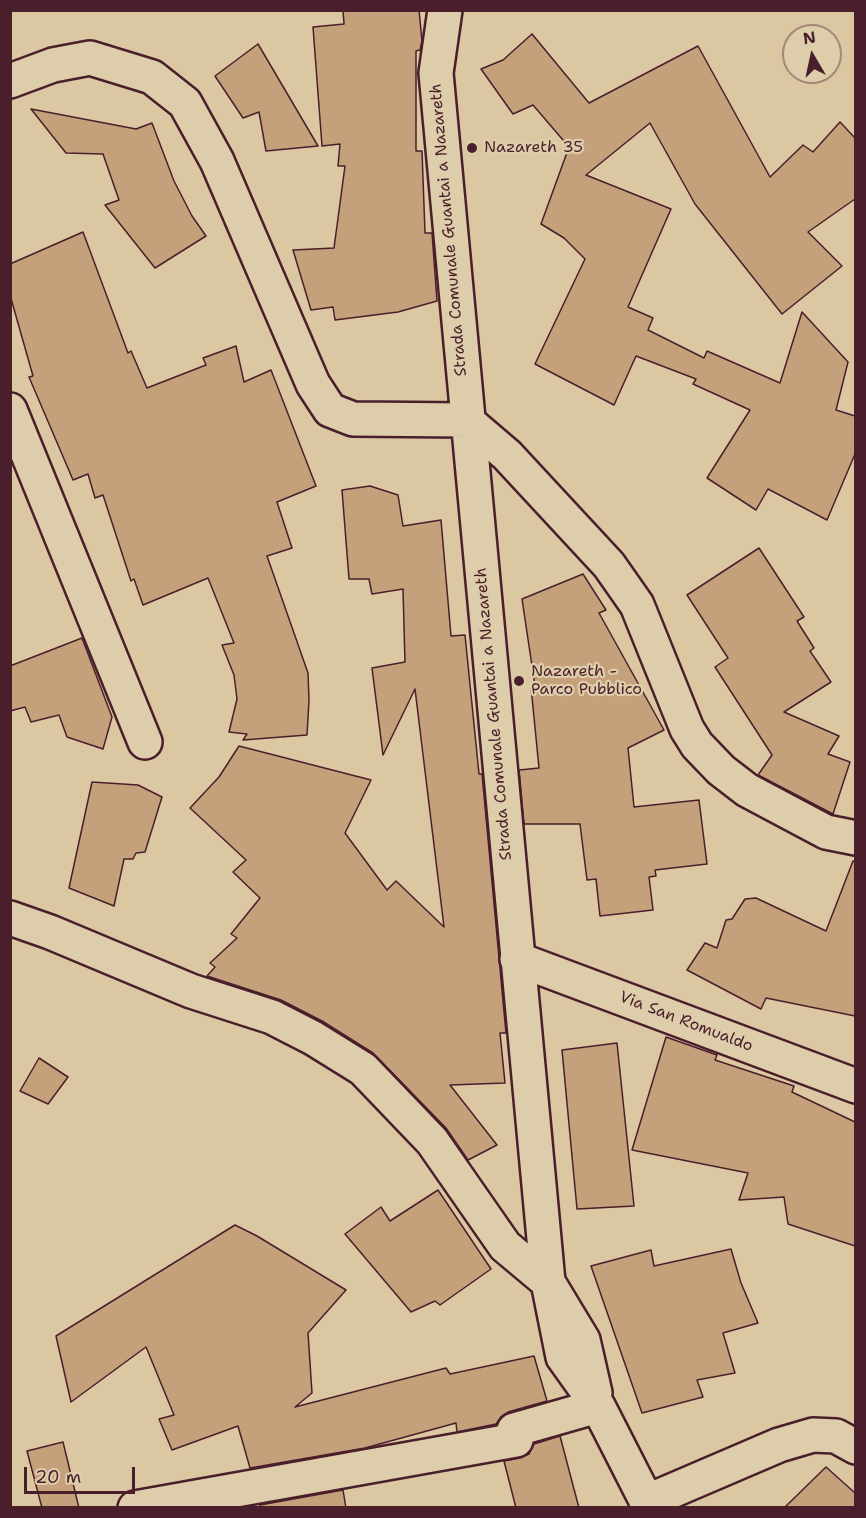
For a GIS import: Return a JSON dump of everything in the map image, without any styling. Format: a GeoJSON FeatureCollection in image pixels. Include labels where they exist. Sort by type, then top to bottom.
{"type":"FeatureCollection","features":[{"type":"Feature","properties":{"kind":"street","name":"Strada Comunale Guantai a Nazareth"},"geometry":{"type":"LineString","coordinates":[[445,10],[436,73],[466,420],[548,1282],[563,1357],[598,1406],[648,1505]]}},
{"type":"Feature","properties":{"kind":"street"},"geometry":{"type":"LineString","coordinates":[[10,81],[53,65],[90,58],[152,77],[185,103],[217,161],[313,384],[330,410],[354,419],[466,420],[507,455],[609,565],[637,606],[687,729],[697,745],[721,770],[747,790],[826,832],[855,837]]}},
{"type":"Feature","properties":{"kind":"street"},"geometry":{"type":"LineString","coordinates":[[10,410],[145,742]]}},
{"type":"Feature","properties":{"kind":"street"},"geometry":{"type":"LineString","coordinates":[[10,918],[50,932],[191,991],[272,1017],[313,1038],[363,1069],[432,1141],[504,1246],[548,1282]]}},
{"type":"Feature","properties":{"kind":"street","name":"Via San Romualdo"},"geometry":{"type":"LineString","coordinates":[[517,959],[855,1086]]}},
{"type":"Feature","properties":{"kind":"street"},"geometry":{"type":"LineString","coordinates":[[135,1508],[516,1440],[514,1430],[598,1406]]}},
{"type":"Feature","properties":{"kind":"street"},"geometry":{"type":"LineString","coordinates":[[648,1505],[779,1445],[813,1435],[836,1436],[855,1447]]}},
{"type":"Feature","properties":{"kind":"building"},"geometry":{"type":"Polygon","coordinates":[[[343,10],[419,10],[422,41],[420,50],[416,51],[416,151],[422,151],[425,233],[432,233],[437,301],[398,312],[335,320],[333,307],[311,310],[293,250],[334,248],[345,166],[338,166],[340,144],[322,146],[313,27],[344,24],[343,10]]]}},
{"type":"Feature","properties":{"kind":"building"},"geometry":{"type":"Polygon","coordinates":[[[532,34],[589,103],[698,46],[770,177],[803,145],[813,152],[840,122],[855,138],[855,199],[808,232],[842,266],[782,314],[695,204],[650,123],[586,175],[671,209],[628,307],[653,318],[648,330],[704,358],[707,351],[780,383],[802,312],[848,362],[836,410],[855,416],[855,454],[827,520],[768,489],[756,510],[707,478],[750,410],[693,384],[696,379],[636,356],[614,405],[535,364],[585,259],[564,238],[541,224],[569,147],[533,105],[513,114],[481,69],[503,60],[532,34]]]}},
{"type":"Feature","properties":{"kind":"building"},"geometry":{"type":"Polygon","coordinates":[[[258,44],[318,146],[266,151],[259,112],[243,118],[215,76],[258,44]]]}},
{"type":"Feature","properties":{"kind":"building"},"geometry":{"type":"Polygon","coordinates":[[[31,109],[136,129],[152,123],[174,181],[192,216],[206,236],[155,268],[105,205],[119,200],[103,154],[66,153],[31,109]]]}},
{"type":"Feature","properties":{"kind":"building"},"geometry":{"type":"Polygon","coordinates":[[[83,232],[128,353],[131,351],[147,388],[206,365],[203,358],[236,346],[244,382],[271,370],[316,486],[277,502],[292,548],[267,556],[308,673],[307,735],[243,740],[247,734],[229,732],[237,699],[234,675],[222,645],[234,643],[208,578],[143,605],[134,579],[131,581],[103,495],[95,498],[88,474],[73,480],[29,377],[33,376],[10,295],[10,264],[83,232]]]}},
{"type":"Feature","properties":{"kind":"building"},"geometry":{"type":"Polygon","coordinates":[[[370,486],[398,495],[403,526],[441,520],[451,636],[465,635],[479,774],[482,774],[506,1033],[500,1033],[505,1083],[450,1085],[497,1145],[468,1160],[446,1128],[373,1053],[322,1021],[281,1000],[207,976],[215,967],[210,963],[237,938],[231,934],[260,898],[233,872],[246,860],[190,808],[219,777],[239,746],[371,780],[345,833],[387,890],[396,881],[444,927],[415,689],[383,755],[372,668],[405,662],[403,589],[372,594],[369,579],[349,579],[342,490],[370,486]]]}},
{"type":"Feature","properties":{"kind":"building"},"geometry":{"type":"Polygon","coordinates":[[[759,548],[804,617],[797,621],[814,648],[810,651],[831,682],[784,712],[839,736],[828,754],[850,762],[833,814],[758,775],[772,755],[715,667],[728,658],[687,595],[759,548]]]}},
{"type":"Feature","properties":{"kind":"building"},"geometry":{"type":"Polygon","coordinates":[[[583,574],[606,610],[599,613],[664,730],[628,748],[634,807],[699,800],[707,864],[655,870],[656,876],[649,877],[653,910],[600,916],[596,879],[587,880],[580,824],[524,824],[519,770],[539,768],[531,687],[535,686],[522,599],[583,574]]]}},
{"type":"Feature","properties":{"kind":"building"},"geometry":{"type":"Polygon","coordinates":[[[82,638],[112,717],[103,749],[67,737],[59,715],[31,722],[25,707],[10,711],[10,666],[82,638]]]}},
{"type":"Feature","properties":{"kind":"building"},"geometry":{"type":"Polygon","coordinates":[[[92,782],[138,785],[162,797],[145,852],[136,853],[133,859],[124,859],[114,906],[69,888],[92,782]]]}},
{"type":"Feature","properties":{"kind":"building"},"geometry":{"type":"Polygon","coordinates":[[[853,861],[855,862],[855,1016],[766,998],[761,1009],[687,970],[705,943],[717,948],[726,920],[732,919],[745,899],[756,898],[826,931],[853,861]]]}},
{"type":"Feature","properties":{"kind":"building"},"geometry":{"type":"Polygon","coordinates":[[[666,1037],[717,1055],[715,1060],[794,1086],[792,1092],[855,1122],[855,1246],[788,1224],[784,1197],[739,1200],[748,1173],[632,1150],[666,1037]]]}},
{"type":"Feature","properties":{"kind":"building"},"geometry":{"type":"Polygon","coordinates":[[[617,1043],[634,1206],[577,1209],[562,1050],[617,1043]]]}},
{"type":"Feature","properties":{"kind":"building"},"geometry":{"type":"Polygon","coordinates":[[[39,1058],[68,1077],[48,1104],[20,1091],[39,1058]]]}},
{"type":"Feature","properties":{"kind":"building"},"geometry":{"type":"Polygon","coordinates":[[[438,1190],[491,1269],[440,1305],[435,1301],[411,1312],[345,1234],[381,1207],[390,1221],[438,1190]]]}},
{"type":"Feature","properties":{"kind":"building"},"geometry":{"type":"Polygon","coordinates":[[[235,1225],[346,1290],[308,1333],[312,1393],[295,1407],[446,1368],[450,1374],[534,1356],[547,1401],[508,1412],[496,1424],[457,1432],[456,1423],[365,1448],[250,1468],[238,1426],[172,1450],[159,1419],[174,1415],[146,1347],[71,1402],[56,1336],[235,1225]]]}},
{"type":"Feature","properties":{"kind":"building"},"geometry":{"type":"Polygon","coordinates":[[[731,1249],[741,1283],[758,1323],[723,1333],[735,1373],[697,1380],[703,1397],[642,1413],[591,1266],[651,1250],[654,1266],[731,1249]]]}},
{"type":"Feature","properties":{"kind":"building"},"geometry":{"type":"Polygon","coordinates":[[[560,1436],[579,1508],[516,1508],[504,1461],[529,1454],[534,1444],[560,1436]]]}},
{"type":"Feature","properties":{"kind":"building"},"geometry":{"type":"Polygon","coordinates":[[[63,1442],[79,1508],[42,1508],[27,1451],[63,1442]]]}},
{"type":"Feature","properties":{"kind":"building"},"geometry":{"type":"Polygon","coordinates":[[[826,1467],[855,1493],[855,1508],[784,1508],[826,1467]]]}},
{"type":"Feature","properties":{"kind":"building"},"geometry":{"type":"Polygon","coordinates":[[[343,1490],[346,1508],[260,1508],[260,1505],[343,1490]]]}},
{"type":"Feature","properties":{"kind":"place","name":"Nazareth 35"},"geometry":{"type":"Point","coordinates":[472,148]}},
{"type":"Feature","properties":{"kind":"place","name":"Nazareth - Parco Pubblico"},"geometry":{"type":"Point","coordinates":[519,681]}}]}
